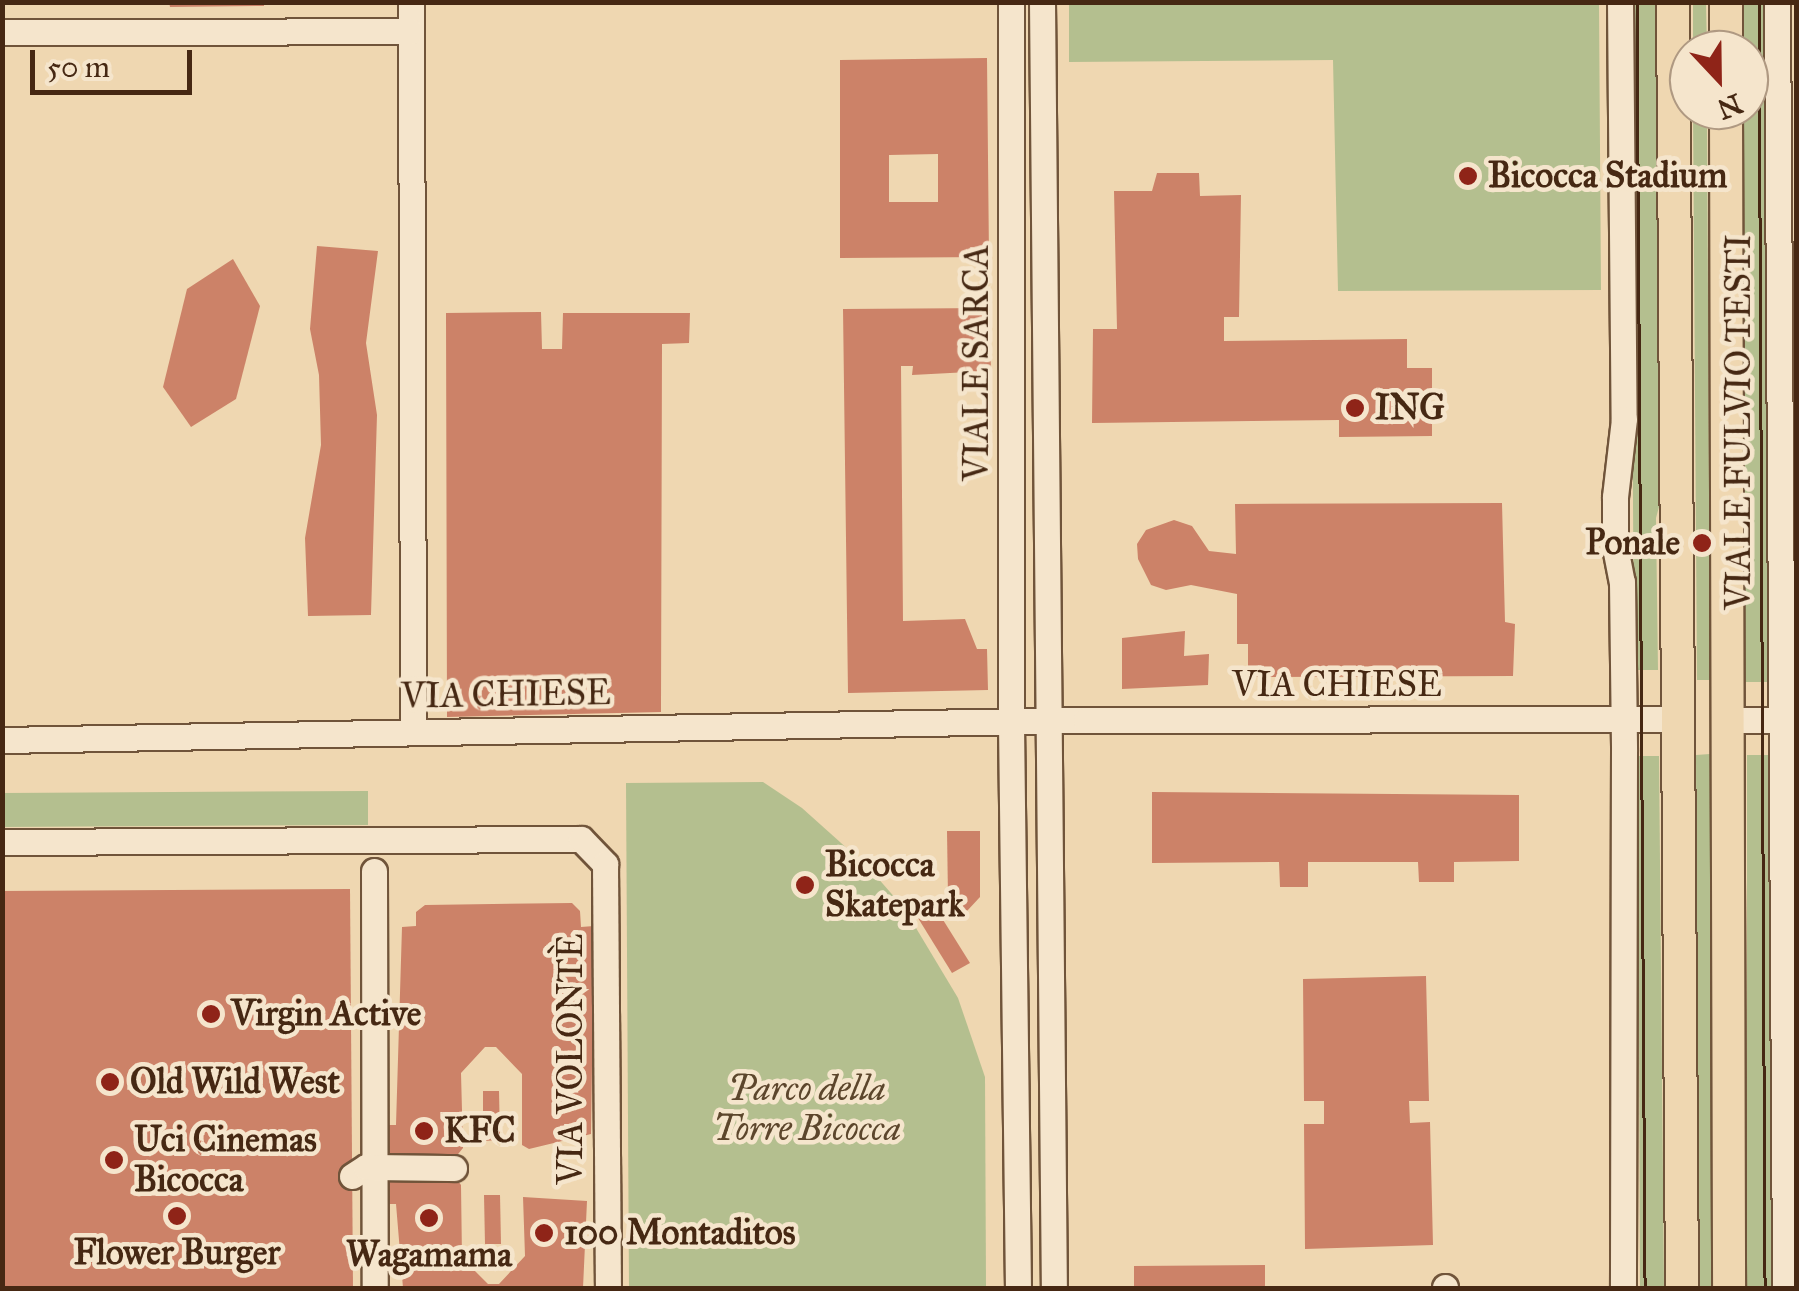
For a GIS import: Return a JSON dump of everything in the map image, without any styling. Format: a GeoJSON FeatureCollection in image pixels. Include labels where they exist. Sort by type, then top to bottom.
{"type":"FeatureCollection","features":[{"type":"Feature","properties":{"kind":"main road","name":"VIALE FULVIO TESTI"},"geometry":{"type":"LineString","coordinates":[[1673,2],[1682,1288]]}},
{"type":"Feature","properties":{"kind":"main road"},"geometry":{"type":"LineString","coordinates":[[1726,2],[1726,30]]}},
{"type":"Feature","properties":{"kind":"main road","name":"VIALE FULVIO TESTI"},"geometry":{"type":"LineString","coordinates":[[1726,130],[1729,1288]]}},
{"type":"Feature","properties":{"kind":"main road"},"geometry":{"type":"LineString","coordinates":[[1679,719],[1728,720]]}},
{"type":"Feature","properties":{"kind":"street"},"geometry":{"type":"LineString","coordinates":[[410,2],[413,731]]}},
{"type":"Feature","properties":{"kind":"street","name":"VIALE SARCA"},"geometry":{"type":"LineString","coordinates":[[1011,2],[1011,724],[1018,1288]]}},
{"type":"Feature","properties":{"kind":"street","name":"VIALE SARCA"},"geometry":{"type":"LineString","coordinates":[[1042,2],[1054,1288]]}},
{"type":"Feature","properties":{"kind":"street"},"geometry":{"type":"LineString","coordinates":[[1620,2],[1624,419],[1615,497],[1615,547],[1622,582],[1624,1288]]}},
{"type":"Feature","properties":{"kind":"street","name":"VIALE FULVIO TESTI"},"geometry":{"type":"LineString","coordinates":[[1777,2],[1789,720],[1786,1288]]}},
{"type":"Feature","properties":{"kind":"street"},"geometry":{"type":"LineString","coordinates":[[2,32],[410,31]]}},
{"type":"Feature","properties":{"kind":"street"},"geometry":{"type":"LineString","coordinates":[[1623,718],[1679,719]]}},
{"type":"Feature","properties":{"kind":"street","name":"VIA CHIESE"},"geometry":{"type":"LineString","coordinates":[[1051,722],[1623,718]]}},
{"type":"Feature","properties":{"kind":"street"},"geometry":{"type":"LineString","coordinates":[[1728,720],[1789,720]]}},
{"type":"Feature","properties":{"kind":"street"},"geometry":{"type":"LineString","coordinates":[[1011,724],[1051,722]]}},
{"type":"Feature","properties":{"kind":"street","name":"VIA CHIESE"},"geometry":{"type":"LineString","coordinates":[[2,740],[1011,724]]}},
{"type":"Feature","properties":{"kind":"street","name":"VIA VOLONTÈ"},"geometry":{"type":"LineString","coordinates":[[2,842],[581,839],[606,864],[608,1288]]}},
{"type":"Feature","properties":{"kind":"street"},"geometry":{"type":"LineString","coordinates":[[374,870],[361,1167],[374,1288]]}},
{"type":"Feature","properties":{"kind":"street"},"geometry":{"type":"LineString","coordinates":[[361,1167],[454,1168]]}},
{"type":"Feature","properties":{"kind":"green space","name":"Bicocca Stadium"},"geometry":{"type":"Polygon","coordinates":[[[1069,3],[1599,3],[1601,290],[1338,291],[1333,60],[1069,62],[1069,3]]]}},
{"type":"Feature","properties":{"kind":"green space"},"geometry":{"type":"Polygon","coordinates":[[[1630,3],[1657,3],[1663,492],[1656,518],[1658,670],[1634,670],[1630,3]]]}},
{"type":"Feature","properties":{"kind":"green space"},"geometry":{"type":"Polygon","coordinates":[[[1693,3],[1706,3],[1707,30],[1693,30],[1693,3]]]}},
{"type":"Feature","properties":{"kind":"green space"},"geometry":{"type":"Polygon","coordinates":[[[1739,3],[1767,3],[1767,30],[1739,30],[1739,3]]]}},
{"type":"Feature","properties":{"kind":"green space"},"geometry":{"type":"Polygon","coordinates":[[[1693,130],[1707,130],[1710,680],[1697,680],[1693,130]]]}},
{"type":"Feature","properties":{"kind":"green space"},"geometry":{"type":"Polygon","coordinates":[[[1740,130],[1767,130],[1769,682],[1744,682],[1740,130]]]}},
{"type":"Feature","properties":{"kind":"green space"},"geometry":{"type":"Polygon","coordinates":[[[1710,754],[1713,1288],[1698,1288],[1696,755],[1710,754]]]}},
{"type":"Feature","properties":{"kind":"green space"},"geometry":{"type":"Polygon","coordinates":[[[1747,755],[1774,755],[1775,1288],[1747,1288],[1747,755]]]}},
{"type":"Feature","properties":{"kind":"green space"},"geometry":{"type":"Polygon","coordinates":[[[1638,756],[1659,756],[1664,1288],[1640,1288],[1638,756]]]}},
{"type":"Feature","properties":{"kind":"green space","name":"Parco della Torre Bicocca"},"geometry":{"type":"Polygon","coordinates":[[[763,782],[802,808],[869,868],[904,908],[958,998],[985,1077],[986,1288],[629,1288],[626,783],[763,782]]]}},
{"type":"Feature","properties":{"kind":"green space"},"geometry":{"type":"Polygon","coordinates":[[[368,791],[368,825],[3,827],[3,793],[368,791]]]}},
{"type":"Feature","properties":{"kind":"building"},"geometry":{"type":"Polygon","coordinates":[[[169,2],[264,2],[264,6],[170,7],[169,2]]]}},
{"type":"Feature","properties":{"kind":"building"},"geometry":{"type":"Polygon","coordinates":[[[987,58],[989,257],[840,258],[840,60],[987,58]],[[938,154],[889,155],[889,202],[938,202],[938,154]]]}},
{"type":"Feature","properties":{"kind":"building"},"geometry":{"type":"Polygon","coordinates":[[[1157,173],[1199,173],[1200,196],[1241,195],[1239,317],[1224,317],[1224,341],[1407,339],[1407,368],[1432,368],[1432,436],[1339,437],[1339,420],[1092,423],[1093,329],[1117,329],[1114,191],[1152,191],[1157,173]]]}},
{"type":"Feature","properties":{"kind":"building"},"geometry":{"type":"Polygon","coordinates":[[[317,246],[378,251],[366,343],[377,415],[371,615],[308,616],[305,538],[321,445],[319,375],[310,329],[317,246]]]}},
{"type":"Feature","properties":{"kind":"building"},"geometry":{"type":"Polygon","coordinates":[[[233,259],[260,306],[236,399],[191,427],[163,387],[187,289],[233,259]]]}},
{"type":"Feature","properties":{"kind":"building"},"geometry":{"type":"Polygon","coordinates":[[[990,308],[991,379],[969,379],[969,372],[912,375],[913,366],[901,366],[903,621],[965,619],[977,649],[987,649],[988,690],[848,693],[843,309],[990,308]]]}},
{"type":"Feature","properties":{"kind":"building"},"geometry":{"type":"Polygon","coordinates":[[[541,312],[542,349],[562,349],[563,313],[690,313],[689,343],[662,344],[661,712],[447,717],[446,313],[541,312]]]}},
{"type":"Feature","properties":{"kind":"building"},"geometry":{"type":"Polygon","coordinates":[[[1502,503],[1505,622],[1515,624],[1513,676],[1248,677],[1248,644],[1237,644],[1237,594],[1191,585],[1166,590],[1151,585],[1138,559],[1137,544],[1146,530],[1174,520],[1192,526],[1209,551],[1236,554],[1235,504],[1502,503]]]}},
{"type":"Feature","properties":{"kind":"building"},"geometry":{"type":"Polygon","coordinates":[[[1185,631],[1184,656],[1209,654],[1208,685],[1122,689],[1122,638],[1185,631]]]}},
{"type":"Feature","properties":{"kind":"building"},"geometry":{"type":"Polygon","coordinates":[[[1152,792],[1519,795],[1519,861],[1454,862],[1454,882],[1419,882],[1418,862],[1308,862],[1308,887],[1280,887],[1279,862],[1152,863],[1152,792]]]}},
{"type":"Feature","properties":{"kind":"building"},"geometry":{"type":"Polygon","coordinates":[[[947,831],[980,831],[980,897],[967,911],[952,906],[948,897],[947,831]]]}},
{"type":"Feature","properties":{"kind":"building"},"geometry":{"type":"Polygon","coordinates":[[[350,889],[353,1288],[2,1288],[2,891],[350,889]]]}},
{"type":"Feature","properties":{"kind":"building"},"geometry":{"type":"Polygon","coordinates":[[[572,903],[580,911],[581,927],[594,926],[591,1134],[529,1149],[522,1145],[522,1074],[496,1047],[485,1047],[461,1073],[463,1148],[454,1159],[389,1158],[388,1125],[396,1125],[402,927],[416,926],[416,912],[425,905],[572,903]]]}},
{"type":"Feature","properties":{"kind":"building"},"geometry":{"type":"Polygon","coordinates":[[[935,907],[970,963],[952,973],[918,918],[935,907]]]}},
{"type":"Feature","properties":{"kind":"building"},"geometry":{"type":"Polygon","coordinates":[[[1426,976],[1429,1101],[1409,1101],[1410,1123],[1430,1122],[1433,1245],[1305,1249],[1304,1124],[1324,1124],[1324,1101],[1304,1101],[1303,979],[1426,976]]]}},
{"type":"Feature","properties":{"kind":"building"},"geometry":{"type":"Polygon","coordinates":[[[483,1091],[499,1091],[500,1140],[483,1141],[483,1091]]]}},
{"type":"Feature","properties":{"kind":"building"},"geometry":{"type":"Polygon","coordinates":[[[388,1177],[455,1177],[461,1185],[462,1258],[488,1284],[499,1284],[525,1256],[523,1197],[587,1201],[583,1288],[403,1288],[396,1204],[389,1204],[388,1177]]]}},
{"type":"Feature","properties":{"kind":"building"},"geometry":{"type":"Polygon","coordinates":[[[484,1195],[500,1195],[501,1244],[485,1244],[484,1195]]]}},
{"type":"Feature","properties":{"kind":"building"},"geometry":{"type":"Polygon","coordinates":[[[1265,1265],[1265,1288],[1134,1288],[1134,1266],[1265,1265]]]}},
{"type":"Feature","properties":{"kind":"tram line"},"geometry":{"type":"LineString","coordinates":[[1637,2],[1645,1288]]}},
{"type":"Feature","properties":{"kind":"tram line"},"geometry":{"type":"LineString","coordinates":[[1759,2],[1765,1288]]}},
{"type":"Feature","properties":{"kind":"place","name":"Bicocca Stadium"},"geometry":{"type":"Point","coordinates":[1468,176]}},
{"type":"Feature","properties":{"kind":"place","name":"ING"},"geometry":{"type":"Point","coordinates":[1355,408]}},
{"type":"Feature","properties":{"kind":"place","name":"Ponale"},"geometry":{"type":"Point","coordinates":[1702,543]}},
{"type":"Feature","properties":{"kind":"place","name":"Bicocca Skatepark"},"geometry":{"type":"Point","coordinates":[805,885]}},
{"type":"Feature","properties":{"kind":"place","name":"Virgin Active"},"geometry":{"type":"Point","coordinates":[211,1014]}},
{"type":"Feature","properties":{"kind":"place","name":"Old Wild West"},"geometry":{"type":"Point","coordinates":[110,1082]}},
{"type":"Feature","properties":{"kind":"place","name":"KFC"},"geometry":{"type":"Point","coordinates":[424,1131]}},
{"type":"Feature","properties":{"kind":"place","name":"Uci Cinemas Bicocca"},"geometry":{"type":"Point","coordinates":[114,1160]}},
{"type":"Feature","properties":{"kind":"place","name":"Flower Burger"},"geometry":{"type":"Point","coordinates":[177,1216]}},
{"type":"Feature","properties":{"kind":"place","name":"Wagamama"},"geometry":{"type":"Point","coordinates":[429,1218]}},
{"type":"Feature","properties":{"kind":"place","name":"100 Montaditos"},"geometry":{"type":"Point","coordinates":[544,1233]}}]}
